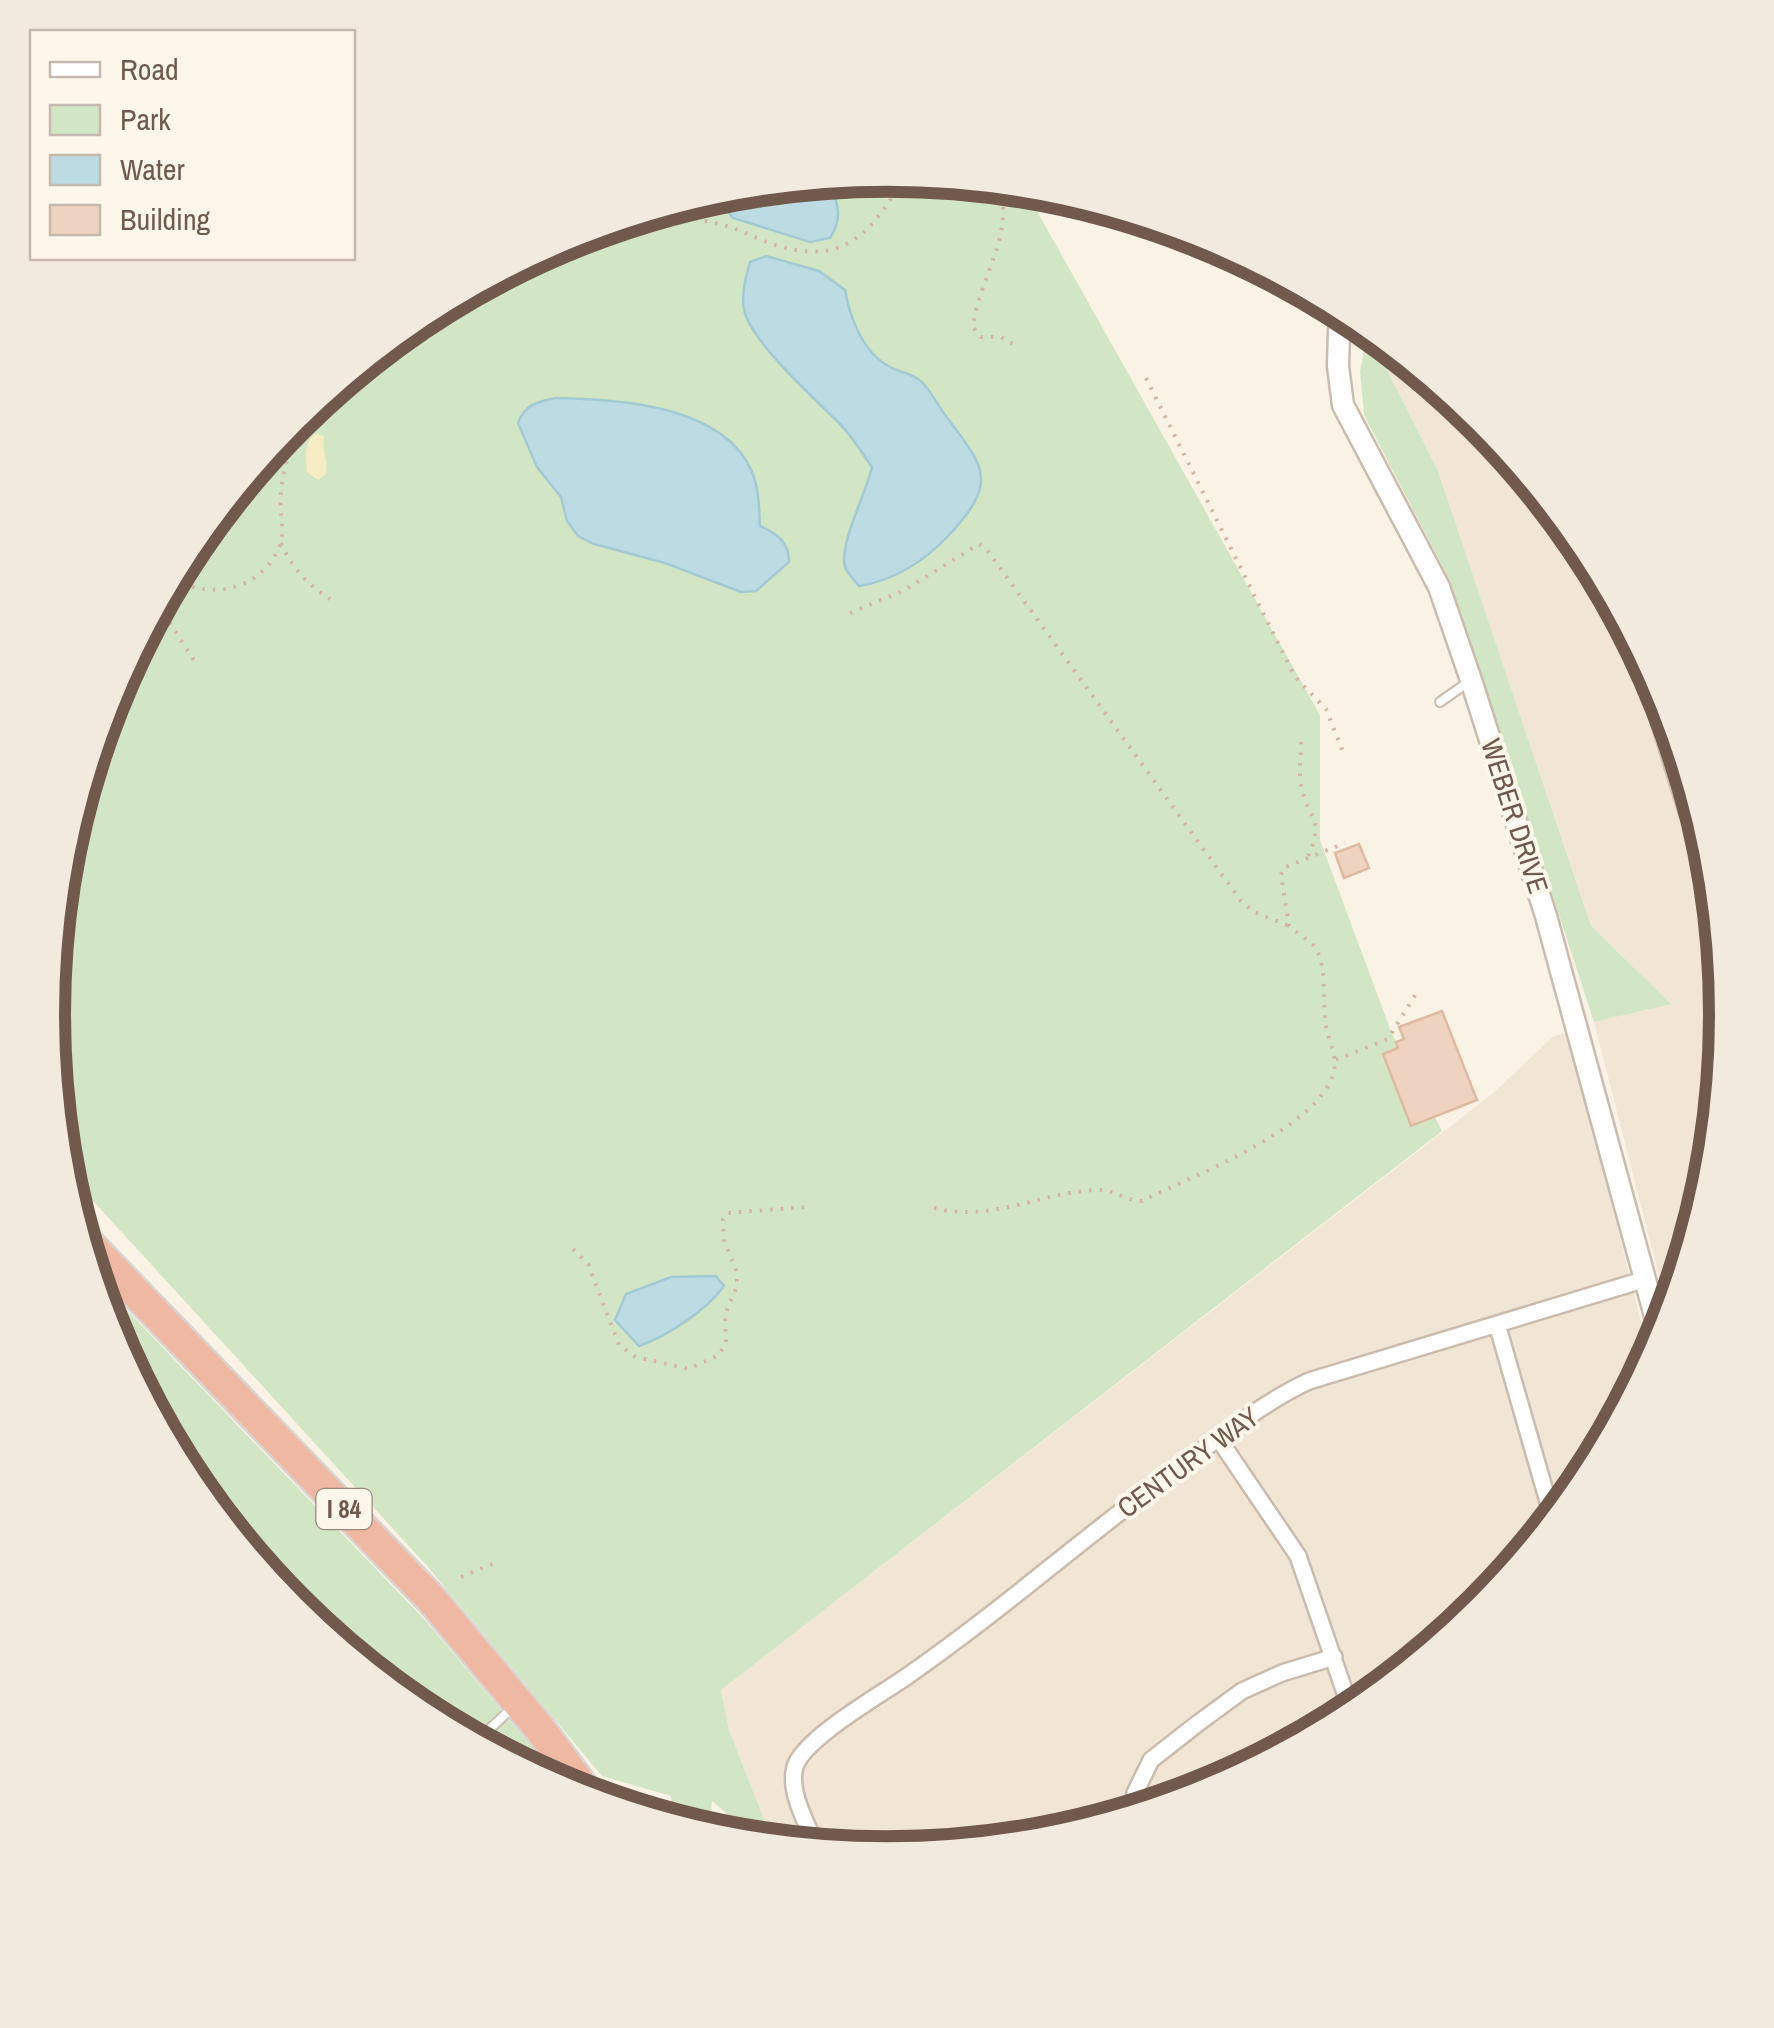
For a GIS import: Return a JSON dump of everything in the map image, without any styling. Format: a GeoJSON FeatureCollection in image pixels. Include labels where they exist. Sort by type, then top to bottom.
{"type":"FeatureCollection","features":[{"type":"Feature","properties":{"kind":"highway","name":"I 84"},"geometry":{"type":"LineString","coordinates":[[103,1259],[434,1600],[572,1773]]}},
{"type":"Feature","properties":{"kind":"street","name":"WEBER DRIVE"},"geometry":{"type":"LineString","coordinates":[[1340,328],[1338,366],[1344,406],[1439,588],[1467,684],[1546,916],[1653,1309]]}},
{"type":"Feature","properties":{"kind":"street","name":"CENTURY WAY"},"geometry":{"type":"LineString","coordinates":[[810,1832],[796,1795],[795,1766],[814,1740],[960,1640],[1127,1504],[1289,1391],[1310,1381],[1646,1280]]}},
{"type":"Feature","properties":{"kind":"street"},"geometry":{"type":"LineString","coordinates":[[1498,1324],[1548,1501]]}},
{"type":"Feature","properties":{"kind":"street"},"geometry":{"type":"LineString","coordinates":[[1218,1438],[1298,1556],[1346,1695]]}},
{"type":"Feature","properties":{"kind":"street"},"geometry":{"type":"LineString","coordinates":[[1136,1797],[1150,1760],[1242,1691],[1282,1673],[1334,1657]]}},
{"type":"Feature","properties":{"kind":"lane"},"geometry":{"type":"LineString","coordinates":[[1440,702],[1467,684]]}},
{"type":"Feature","properties":{"kind":"lane"},"geometry":{"type":"LineString","coordinates":[[487,1732],[518,1702]]}},
{"type":"Feature","properties":{"kind":"path"},"geometry":{"type":"LineString","coordinates":[[684,218],[723,225],[783,247],[829,251],[849,244],[870,228],[893,192]]}},
{"type":"Feature","properties":{"kind":"path"},"geometry":{"type":"LineString","coordinates":[[995,199],[1005,208],[998,254],[991,264],[973,327],[981,337],[1002,337],[1015,345]]}},
{"type":"Feature","properties":{"kind":"path"},"geometry":{"type":"LineString","coordinates":[[1146,378],[1294,677],[1326,709],[1345,757]]}},
{"type":"Feature","properties":{"kind":"path"},"geometry":{"type":"LineString","coordinates":[[290,450],[281,491],[281,544],[292,567],[330,599]]}},
{"type":"Feature","properties":{"kind":"path"},"geometry":{"type":"LineString","coordinates":[[187,584],[206,592],[222,592],[253,578],[271,562],[281,544]]}},
{"type":"Feature","properties":{"kind":"path"},"geometry":{"type":"LineString","coordinates":[[850,613],[903,590],[979,544],[1241,901],[1254,912],[1289,926],[1320,954],[1326,1029],[1335,1061],[1328,1086],[1313,1107],[1285,1130],[1142,1201],[1102,1189],[1075,1191],[981,1213],[958,1214],[934,1208]]}},
{"type":"Feature","properties":{"kind":"path"},"geometry":{"type":"LineString","coordinates":[[167,618],[194,660]]}},
{"type":"Feature","properties":{"kind":"path"},"geometry":{"type":"LineString","coordinates":[[1301,742],[1302,789],[1314,814],[1316,829],[1308,858]]}},
{"type":"Feature","properties":{"kind":"path"},"geometry":{"type":"LineString","coordinates":[[1289,926],[1282,868],[1345,843]]}},
{"type":"Feature","properties":{"kind":"path"},"geometry":{"type":"LineString","coordinates":[[1335,1061],[1388,1039],[1418,989]]}},
{"type":"Feature","properties":{"kind":"path"},"geometry":{"type":"LineString","coordinates":[[573,1249],[588,1264],[618,1345],[636,1356],[689,1369],[719,1355],[726,1342],[725,1314],[737,1286],[737,1274],[724,1240],[722,1219],[728,1212],[806,1207]]}},
{"type":"Feature","properties":{"kind":"path"},"geometry":{"type":"LineString","coordinates":[[461,1577],[497,1562]]}},
{"type":"Feature","properties":{"kind":"shaded area"},"geometry":{"type":"Polygon","coordinates":[[[1387,362],[1468,433],[1505,472],[1570,557],[1624,650],[1646,699],[1681,801],[1702,907],[1709,1014],[1707,1068],[1693,1174],[1662,1287],[1594,1022],[1670,1003],[1591,926],[1438,471],[1386,368],[1387,362]]]}},
{"type":"Feature","properties":{"kind":"shaded area"},"geometry":{"type":"Polygon","coordinates":[[[1569,1032],[1644,1334],[1599,1425],[1570,1471],[1505,1556],[1468,1595],[1387,1666],[1298,1726],[1202,1773],[1151,1792],[1047,1820],[941,1834],[833,1834],[767,1827],[729,1730],[721,1690],[1492,1094],[1554,1036],[1569,1032]]]}},
{"type":"Feature","properties":{"kind":"green space"},"geometry":{"type":"Polygon","coordinates":[[[887,192],[941,194],[1034,206],[1320,715],[1320,840],[1392,1034],[1442,1131],[721,1690],[729,1730],[767,1827],[726,1820],[726,1813],[712,1801],[711,1816],[674,1808],[671,1796],[602,1776],[428,1567],[85,1192],[67,1068],[67,960],[72,907],[93,801],[128,699],[175,603],[204,557],[269,472],[345,396],[430,331],[476,302],[572,255],[674,220],[727,208],[780,199],[887,192]]]}},
{"type":"Feature","properties":{"kind":"green space"},"geometry":{"type":"Polygon","coordinates":[[[1365,346],[1387,362],[1386,368],[1438,471],[1591,926],[1671,1004],[1594,1022],[1450,581],[1364,415],[1360,371],[1365,346]]]}},
{"type":"Feature","properties":{"kind":"green space"},"geometry":{"type":"Polygon","coordinates":[[[117,1300],[425,1620],[541,1759],[476,1726],[387,1666],[345,1632],[269,1556],[204,1471],[175,1425],[117,1300]]]}},
{"type":"Feature","properties":{"kind":"sand"},"geometry":{"type":"Polygon","coordinates":[[[315,434],[324,436],[326,465],[326,474],[318,480],[307,472],[306,457],[307,446],[315,434]]]}},
{"type":"Feature","properties":{"kind":"water"},"geometry":{"type":"Polygon","coordinates":[[[833,194],[838,210],[830,238],[810,242],[733,218],[725,208],[833,194]]]}},
{"type":"Feature","properties":{"kind":"water"},"geometry":{"type":"Polygon","coordinates":[[[766,256],[819,271],[845,290],[854,323],[865,344],[893,369],[922,382],[977,462],[980,487],[965,516],[930,553],[885,579],[859,586],[845,567],[849,532],[872,467],[844,428],[758,337],[744,309],[744,285],[750,262],[766,256]]]}},
{"type":"Feature","properties":{"kind":"water"},"geometry":{"type":"Polygon","coordinates":[[[556,398],[667,410],[718,432],[738,450],[752,472],[760,526],[781,539],[789,562],[756,591],[741,592],[578,536],[567,521],[561,497],[537,467],[518,423],[533,405],[556,398]]]}},
{"type":"Feature","properties":{"kind":"water"},"geometry":{"type":"Polygon","coordinates":[[[716,1276],[724,1286],[707,1305],[650,1342],[639,1346],[615,1320],[626,1294],[671,1277],[716,1276]]]}},
{"type":"Feature","properties":{"kind":"building"},"geometry":{"type":"Polygon","coordinates":[[[1359,844],[1369,868],[1344,878],[1335,853],[1359,844]]]}},
{"type":"Feature","properties":{"kind":"building"},"geometry":{"type":"Polygon","coordinates":[[[1442,1011],[1477,1100],[1411,1126],[1383,1054],[1398,1048],[1396,1042],[1404,1039],[1399,1027],[1442,1011]]]}}]}
